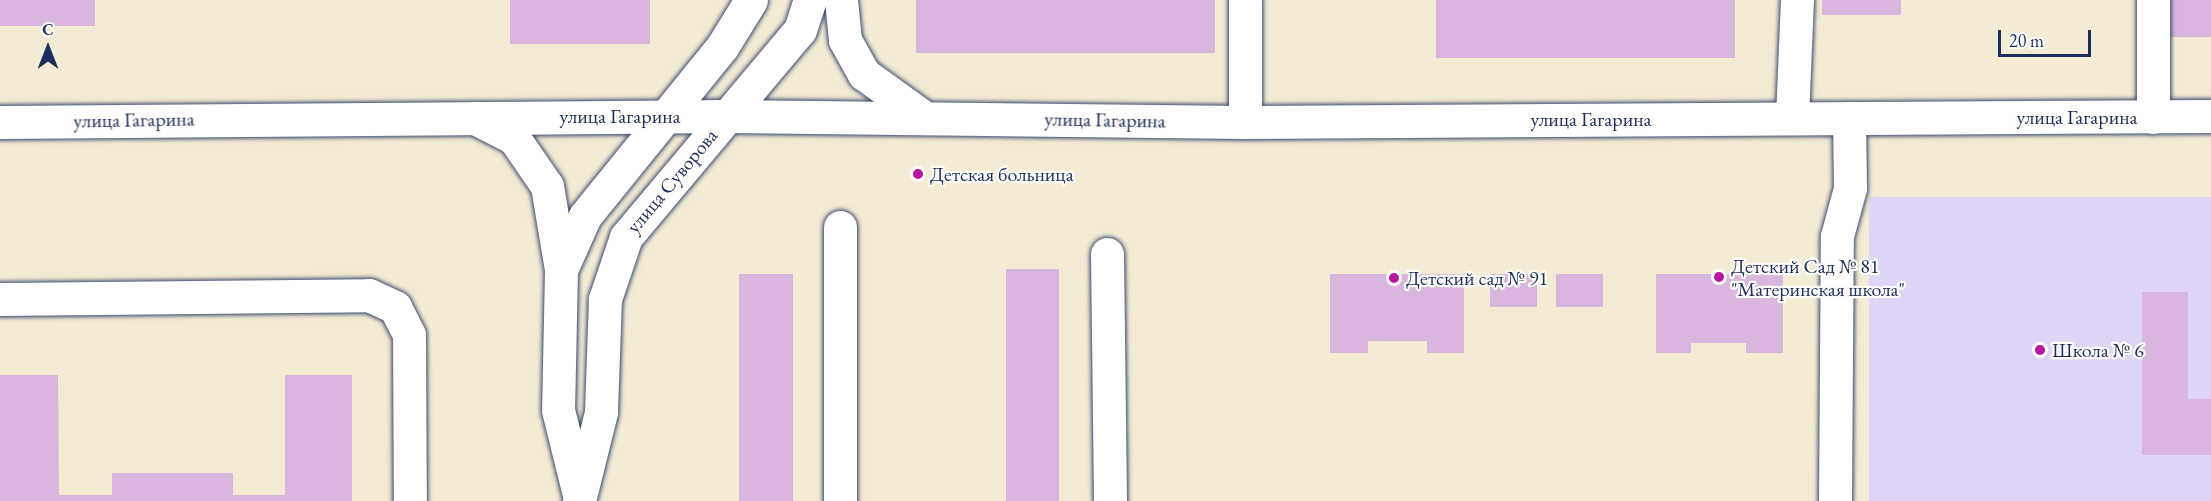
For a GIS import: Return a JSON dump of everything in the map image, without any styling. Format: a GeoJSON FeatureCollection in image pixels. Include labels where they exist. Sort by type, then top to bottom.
{"type":"FeatureCollection","features":[{"type":"Feature","properties":{"kind":"main road","name":"улица Суворова"},"geometry":{"type":"LineString","coordinates":[[561,270],[585,216],[661,116],[722,47],[751,0]]}},
{"type":"Feature","properties":{"kind":"main road","name":"улица Суворова"},"geometry":{"type":"LineString","coordinates":[[579,498],[601,412],[605,299],[613,265],[644,209],[800,30],[810,0]]}},
{"type":"Feature","properties":{"kind":"main road"},"geometry":{"type":"LineString","coordinates":[[841,0],[845,40],[864,74],[925,118]]}},
{"type":"Feature","properties":{"kind":"main road"},"geometry":{"type":"LineString","coordinates":[[1245,0],[1245,122]]}},
{"type":"Feature","properties":{"kind":"main road"},"geometry":{"type":"LineString","coordinates":[[1792,118],[1797,0]]}},
{"type":"Feature","properties":{"kind":"main road"},"geometry":{"type":"LineString","coordinates":[[2153,0],[2153,117]]}},
{"type":"Feature","properties":{"kind":"main road","name":"улица Гагарина"},"geometry":{"type":"LineString","coordinates":[[0,122],[661,116],[1245,122],[2211,116]]}},
{"type":"Feature","properties":{"kind":"main road","name":"улица Суворова"},"geometry":{"type":"LineString","coordinates":[[471,117],[514,138],[547,186],[561,270],[558,410],[579,498]]}},
{"type":"Feature","properties":{"kind":"main road"},"geometry":{"type":"LineString","coordinates":[[1835,501],[1837,236],[1850,188],[1849,118]]}},
{"type":"Feature","properties":{"kind":"main road"},"geometry":{"type":"LineString","coordinates":[[840,227],[840,501]]}},
{"type":"Feature","properties":{"kind":"main road"},"geometry":{"type":"LineString","coordinates":[[1107,254],[1110,501]]}},
{"type":"Feature","properties":{"kind":"main road"},"geometry":{"type":"LineString","coordinates":[[0,300],[369,295],[395,307],[409,335],[410,501]]}},
{"type":"Feature","properties":{"kind":"shaded area","name":"Школа № 6"},"geometry":{"type":"Polygon","coordinates":[[[1869,197],[2211,197],[2211,501],[1869,501],[1869,197]]]}},
{"type":"Feature","properties":{"kind":"building"},"geometry":{"type":"Polygon","coordinates":[[[0,0],[95,0],[95,26],[0,26],[0,0]]]}},
{"type":"Feature","properties":{"kind":"building"},"geometry":{"type":"Polygon","coordinates":[[[510,0],[650,0],[650,44],[510,44],[510,0]]]}},
{"type":"Feature","properties":{"kind":"building"},"geometry":{"type":"Polygon","coordinates":[[[916,0],[1215,0],[1215,53],[916,53],[916,0]]]}},
{"type":"Feature","properties":{"kind":"building"},"geometry":{"type":"Polygon","coordinates":[[[1436,0],[1735,0],[1735,58],[1436,58],[1436,0]]]}},
{"type":"Feature","properties":{"kind":"building"},"geometry":{"type":"Polygon","coordinates":[[[1822,0],[1901,0],[1901,15],[1822,15],[1822,0]]]}},
{"type":"Feature","properties":{"kind":"building"},"geometry":{"type":"Polygon","coordinates":[[[2165,0],[2211,0],[2211,37],[2165,37],[2165,0]]]}},
{"type":"Feature","properties":{"kind":"building"},"geometry":{"type":"Polygon","coordinates":[[[1006,269],[1059,269],[1059,501],[1006,501],[1006,269]]]}},
{"type":"Feature","properties":{"kind":"building"},"geometry":{"type":"Polygon","coordinates":[[[739,274],[793,274],[793,501],[739,501],[739,274]]]}},
{"type":"Feature","properties":{"kind":"building"},"geometry":{"type":"Polygon","coordinates":[[[1330,274],[1464,274],[1464,353],[1427,353],[1427,341],[1368,341],[1368,353],[1330,353],[1330,274]]]}},
{"type":"Feature","properties":{"kind":"building"},"geometry":{"type":"Polygon","coordinates":[[[1490,274],[1537,274],[1537,307],[1490,307],[1490,274]]]}},
{"type":"Feature","properties":{"kind":"building"},"geometry":{"type":"Polygon","coordinates":[[[1556,274],[1603,274],[1603,307],[1556,307],[1556,274]]]}},
{"type":"Feature","properties":{"kind":"building"},"geometry":{"type":"Polygon","coordinates":[[[1656,274],[1783,274],[1783,353],[1746,353],[1746,343],[1691,343],[1691,353],[1656,353],[1656,274]]]}},
{"type":"Feature","properties":{"kind":"building"},"geometry":{"type":"Polygon","coordinates":[[[2142,292],[2188,292],[2188,399],[2211,399],[2211,455],[2142,455],[2142,292]]]}},
{"type":"Feature","properties":{"kind":"building"},"geometry":{"type":"Polygon","coordinates":[[[0,375],[58,375],[59,495],[112,495],[112,473],[233,473],[233,495],[285,495],[285,375],[352,375],[352,501],[0,501],[0,375]]]}},
{"type":"Feature","properties":{"kind":"place","name":"Детская больница"},"geometry":{"type":"Point","coordinates":[918,174]}},
{"type":"Feature","properties":{"kind":"place","name":"Детский Сад № 81 \"Материнская школа\""},"geometry":{"type":"Point","coordinates":[1719,277]}},
{"type":"Feature","properties":{"kind":"place","name":"Детский сад № 91"},"geometry":{"type":"Point","coordinates":[1394,278]}},
{"type":"Feature","properties":{"kind":"place","name":"Школа № 6"},"geometry":{"type":"Point","coordinates":[2040,350]}}]}
